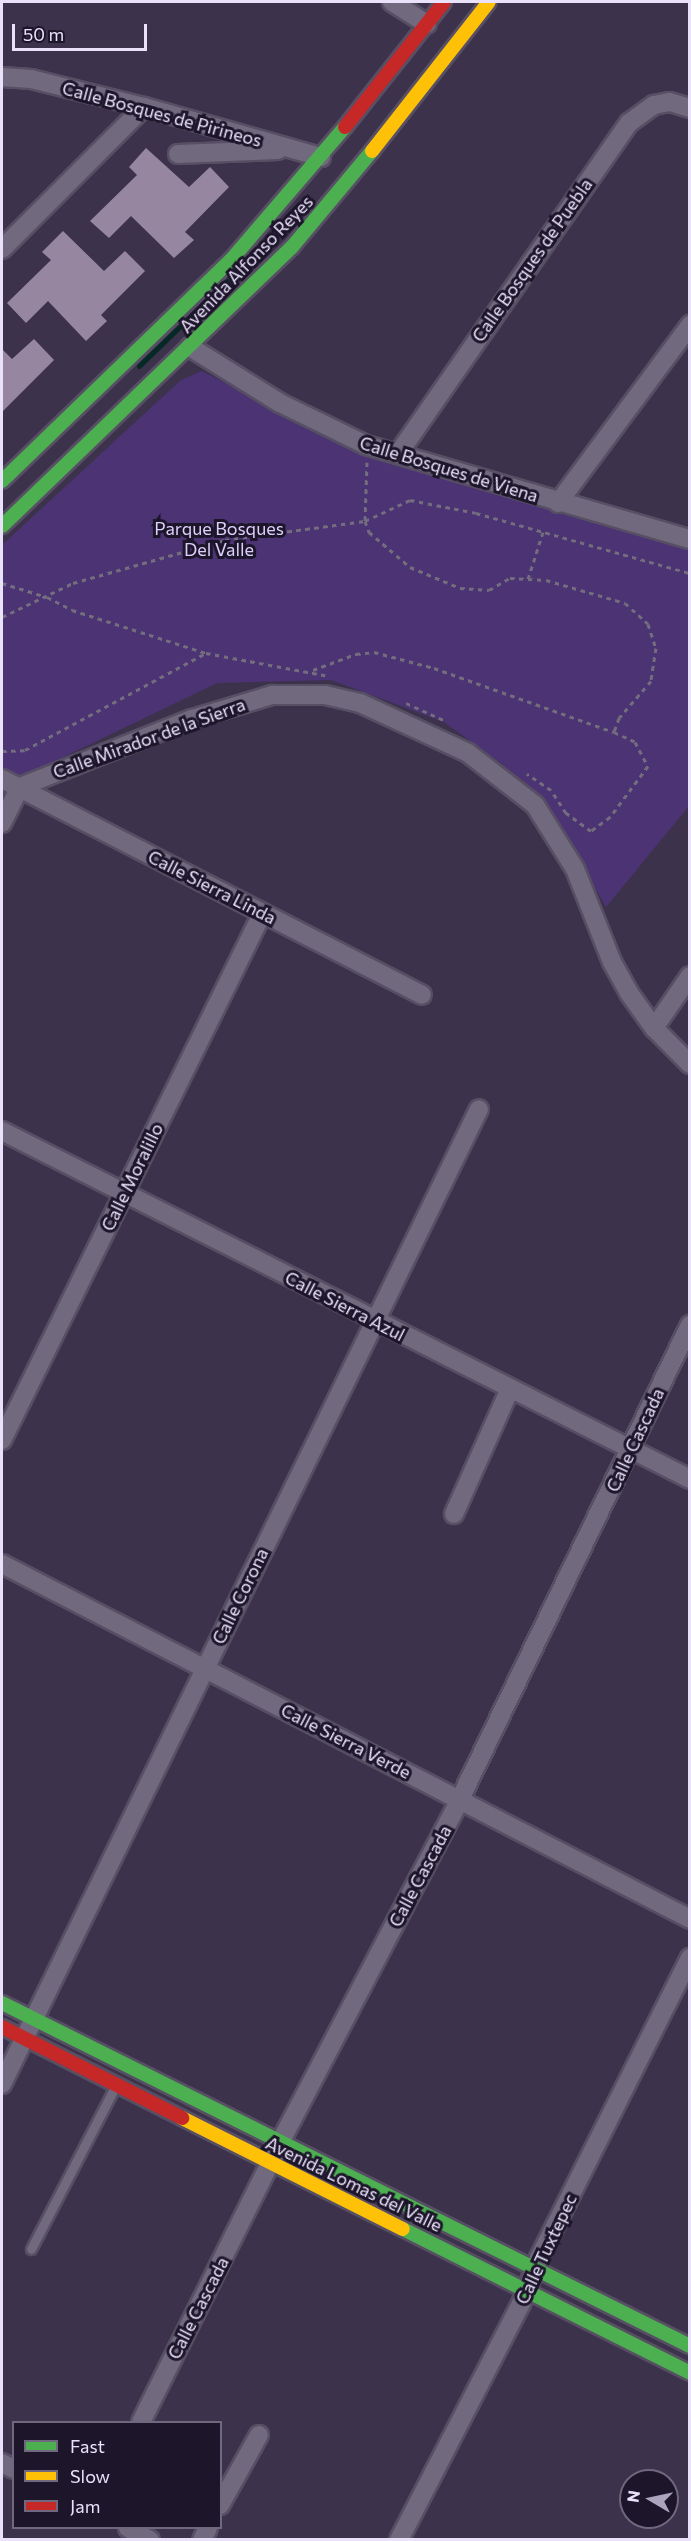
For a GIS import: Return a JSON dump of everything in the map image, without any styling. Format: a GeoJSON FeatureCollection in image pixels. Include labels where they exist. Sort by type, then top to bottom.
{"type":"FeatureCollection","features":[{"type":"Feature","properties":{"kind":"street"},"geometry":{"type":"LineString","coordinates":[[392,2],[427,24]]}},
{"type":"Feature","properties":{"kind":"street","name":"Avenida Alfonso Reyes"},"geometry":{"type":"LineString","coordinates":[[2,481],[187,306],[321,157],[444,2]]}},
{"type":"Feature","properties":{"kind":"street","name":"Avenida Alfonso Reyes"},"geometry":{"type":"LineString","coordinates":[[2,526],[190,348],[292,247],[435,75],[489,2]]}},
{"type":"Feature","properties":{"kind":"street","name":"Calle Bosques de Pirineos"},"geometry":{"type":"LineString","coordinates":[[2,77],[31,79],[144,107],[321,157]]}},
{"type":"Feature","properties":{"kind":"street","name":"Calle Bosques de Puebla"},"geometry":{"type":"LineString","coordinates":[[398,454],[629,123],[654,105],[670,102],[690,108]]}},
{"type":"Feature","properties":{"kind":"street"},"geometry":{"type":"LineString","coordinates":[[2,249],[144,107]]}},
{"type":"Feature","properties":{"kind":"street"},"geometry":{"type":"LineString","coordinates":[[178,154],[295,150]]}},
{"type":"Feature","properties":{"kind":"street"},"geometry":{"type":"LineString","coordinates":[[558,503],[690,325]]}},
{"type":"Feature","properties":{"kind":"street","name":"Calle Bosques de Viena"},"geometry":{"type":"LineString","coordinates":[[190,348],[280,403],[366,445],[690,540]]}},
{"type":"Feature","properties":{"kind":"street","name":"Calle Mirador de la Sierra"},"geometry":{"type":"LineString","coordinates":[[20,787],[192,718],[272,695],[325,695],[369,707],[468,753],[535,805],[575,869],[612,962],[654,1028],[690,1064]]}},
{"type":"Feature","properties":{"kind":"street","name":"Calle Sierra Linda"},"geometry":{"type":"LineString","coordinates":[[2,779],[422,995]]}},
{"type":"Feature","properties":{"kind":"street"},"geometry":{"type":"LineString","coordinates":[[2,823],[20,787]]}},
{"type":"Feature","properties":{"kind":"street","name":"Calle Moralillo"},"geometry":{"type":"LineString","coordinates":[[2,1440],[262,914]]}},
{"type":"Feature","properties":{"kind":"street"},"geometry":{"type":"LineString","coordinates":[[654,1028],[690,976]]}},
{"type":"Feature","properties":{"kind":"street","name":"Calle Corona"},"geometry":{"type":"LineString","coordinates":[[2,2084],[479,1109]]}},
{"type":"Feature","properties":{"kind":"street","name":"Calle Sierra Azul"},"geometry":{"type":"LineString","coordinates":[[2,1131],[690,1479]]}},
{"type":"Feature","properties":{"kind":"street","name":"Calle Cascada"},"geometry":{"type":"LineString","coordinates":[[141,2421],[281,2141],[460,1799],[632,1451],[690,1325]]}},
{"type":"Feature","properties":{"kind":"street"},"geometry":{"type":"LineString","coordinates":[[454,1514],[510,1389]]}},
{"type":"Feature","properties":{"kind":"street","name":"Calle Sierra Verde"},"geometry":{"type":"LineString","coordinates":[[2,1564],[690,1919]]}},
{"type":"Feature","properties":{"kind":"street","name":"Calle Tuxtepec"},"geometry":{"type":"LineString","coordinates":[[399,2540],[690,1958]]}},
{"type":"Feature","properties":{"kind":"street","name":"Avenida Lomas del Valle"},"geometry":{"type":"LineString","coordinates":[[2,2003],[690,2346]]}},
{"type":"Feature","properties":{"kind":"street","name":"Avenida Lomas del Valle"},"geometry":{"type":"LineString","coordinates":[[2,2027],[690,2373]]}},
{"type":"Feature","properties":{"kind":"street"},"geometry":{"type":"LineString","coordinates":[[222,2501],[259,2435]]}},
{"type":"Feature","properties":{"kind":"street"},"geometry":{"type":"LineString","coordinates":[[130,2529],[150,2540]]}},
{"type":"Feature","properties":{"kind":"lane"},"geometry":{"type":"LineString","coordinates":[[31,2249],[116,2085]]}},
{"type":"Feature","properties":{"kind":"path"},"geometry":{"type":"LineString","coordinates":[[368,452],[364,522],[369,532],[410,567],[460,588],[489,590],[510,578],[546,580],[625,603],[648,624],[656,648],[651,681],[620,718],[614,732]]}},
{"type":"Feature","properties":{"kind":"path"},"geometry":{"type":"LineString","coordinates":[[2,617],[73,583],[225,540],[269,531],[364,522],[410,500],[543,532],[690,573]]}},
{"type":"Feature","properties":{"kind":"path"},"geometry":{"type":"LineString","coordinates":[[528,579],[543,532]]}},
{"type":"Feature","properties":{"kind":"path"},"geometry":{"type":"LineString","coordinates":[[2,583],[47,597],[72,610],[206,653],[311,670],[333,678]]}},
{"type":"Feature","properties":{"kind":"path"},"geometry":{"type":"LineString","coordinates":[[311,670],[356,654],[374,652],[434,668],[614,732],[635,742],[648,766],[610,817],[591,831],[566,813],[551,790],[524,772]]}},
{"type":"Feature","properties":{"kind":"path"},"geometry":{"type":"LineString","coordinates":[[2,753],[25,750],[206,653]]}},
{"type":"Feature","properties":{"kind":"path"},"geometry":{"type":"LineString","coordinates":[[398,700],[430,711],[449,723]]}},
{"type":"Feature","properties":{"kind":"green space","name":"Parque Bosques Del Valle"},"geometry":{"type":"Polygon","coordinates":[[[202,371],[348,446],[474,486],[689,545],[689,806],[606,907],[556,821],[502,764],[444,722],[331,680],[217,683],[14,781],[2,781],[2,545],[181,380],[202,371]]]}},
{"type":"Feature","properties":{"kind":"building"},"geometry":{"type":"Polygon","coordinates":[[[146,148],[189,187],[210,167],[229,187],[185,232],[194,240],[174,258],[131,216],[109,238],[90,221],[137,175],[129,167],[146,148]]]}},
{"type":"Feature","properties":{"kind":"building"},"geometry":{"type":"Polygon","coordinates":[[[63,231],[104,271],[125,251],[145,271],[101,315],[107,321],[86,341],[48,301],[26,323],[7,303],[51,260],[42,252],[63,231]]]}},
{"type":"Feature","properties":{"kind":"building"},"geometry":{"type":"Polygon","coordinates":[[[34,339],[54,360],[2,412],[2,349],[12,359],[34,339]]]}},
{"type":"Feature","properties":{"kind":"waterway"},"geometry":{"type":"LineString","coordinates":[[139,366],[227,281]]}},
{"type":"Feature","properties":{"kind":"traffic: fast"},"geometry":{"type":"LineString","coordinates":[[2,481],[231,260],[345,127]]}},
{"type":"Feature","properties":{"kind":"traffic: fast"},"geometry":{"type":"LineString","coordinates":[[2,526],[292,247],[372,151]]}},
{"type":"Feature","properties":{"kind":"traffic: fast"},"geometry":{"type":"LineString","coordinates":[[2,2003],[690,2346]]}},
{"type":"Feature","properties":{"kind":"traffic: fast"},"geometry":{"type":"LineString","coordinates":[[403,2229],[690,2373]]}},
{"type":"Feature","properties":{"kind":"traffic: slow"},"geometry":{"type":"LineString","coordinates":[[372,151],[489,2]]}},
{"type":"Feature","properties":{"kind":"traffic: slow"},"geometry":{"type":"LineString","coordinates":[[182,2118],[403,2229]]}},
{"type":"Feature","properties":{"kind":"traffic: jam"},"geometry":{"type":"LineString","coordinates":[[345,127],[444,2]]}},
{"type":"Feature","properties":{"kind":"traffic: jam"},"geometry":{"type":"LineString","coordinates":[[2,2027],[182,2118]]}}]}
